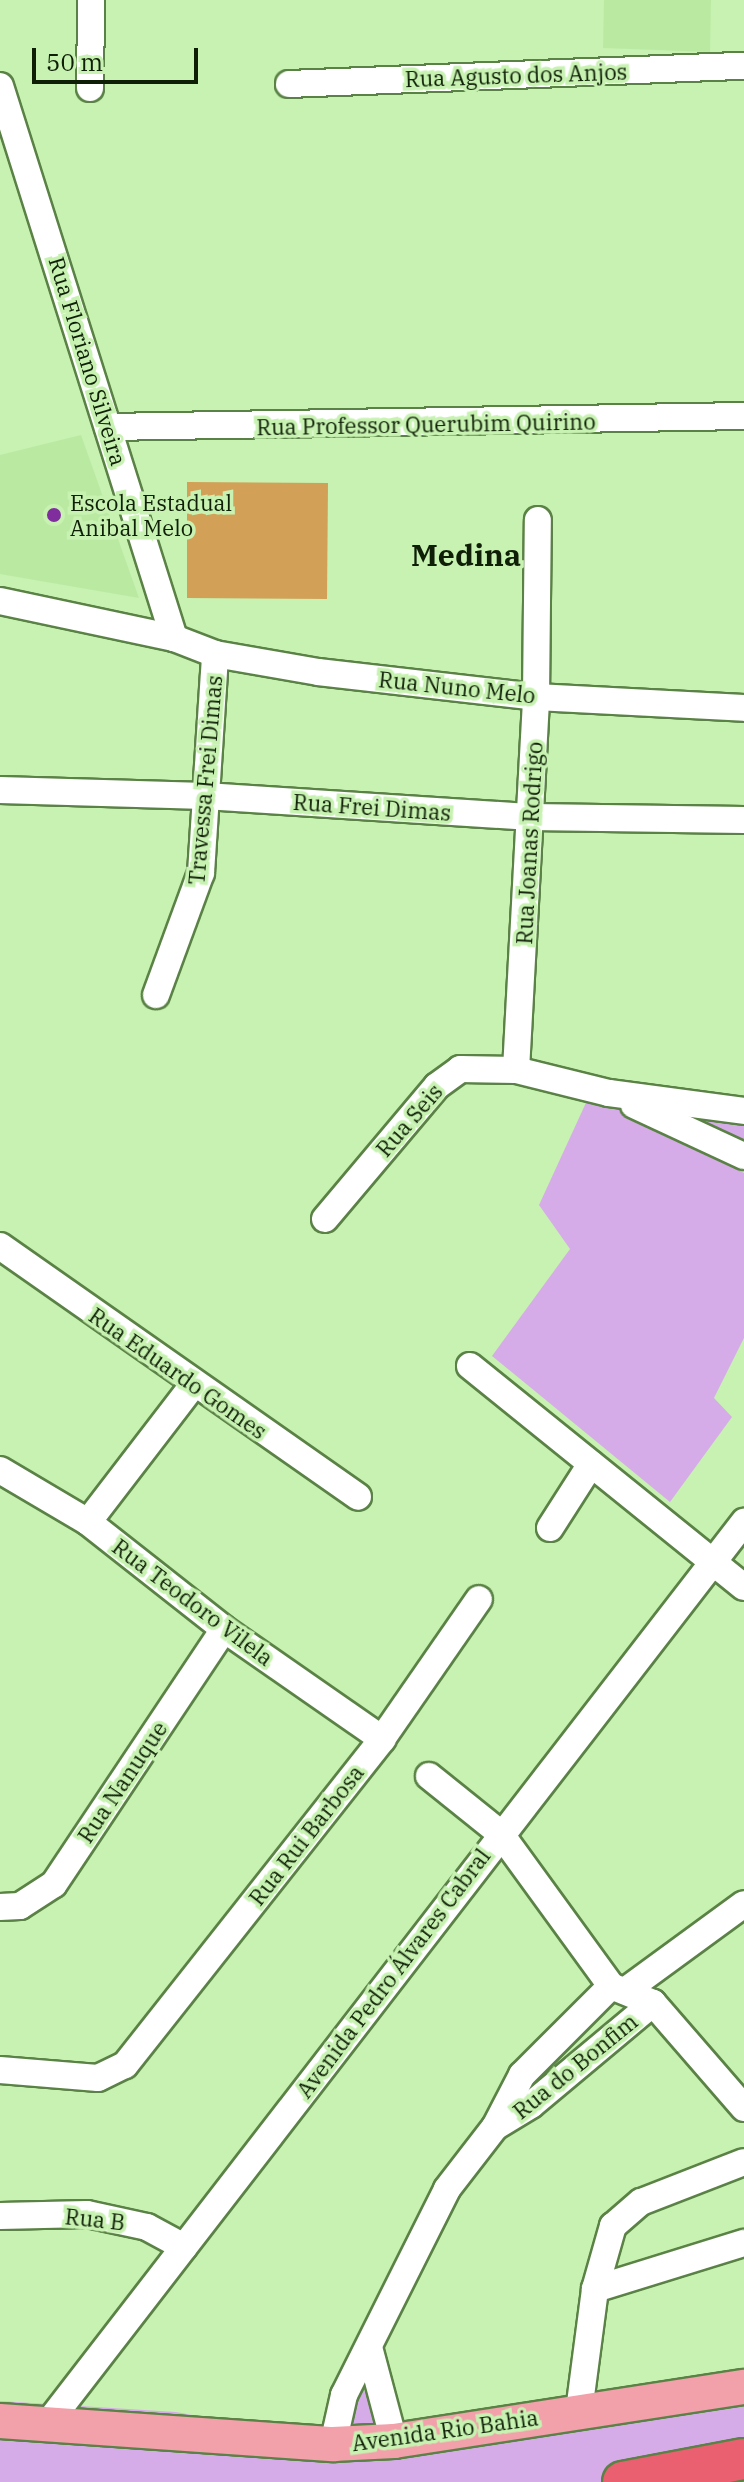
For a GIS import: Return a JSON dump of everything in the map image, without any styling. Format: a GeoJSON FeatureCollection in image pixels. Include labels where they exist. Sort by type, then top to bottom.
{"type":"FeatureCollection","features":[{"type":"Feature","properties":{"kind":"highway"},"geometry":{"type":"LineString","coordinates":[[623,2482],[744,2459]]}},
{"type":"Feature","properties":{"kind":"main road","name":"Avenida Rio Bahia"},"geometry":{"type":"LineString","coordinates":[[0,2421],[45,2427],[333,2444],[394,2441],[744,2387]]}},
{"type":"Feature","properties":{"kind":"street"},"geometry":{"type":"LineString","coordinates":[[90,88],[91,0]]}},
{"type":"Feature","properties":{"kind":"street","name":"Rua Agusto dos Anjos"},"geometry":{"type":"LineString","coordinates":[[289,84],[744,66]]}},
{"type":"Feature","properties":{"kind":"street","name":"Rua Floriano Silveira"},"geometry":{"type":"LineString","coordinates":[[0,86],[7,129],[108,427],[174,638]]}},
{"type":"Feature","properties":{"kind":"street","name":"Rua Professor Querubim Quirino"},"geometry":{"type":"LineString","coordinates":[[108,427],[744,416]]}},
{"type":"Feature","properties":{"kind":"street","name":"Rua Joanas Rodrigo"},"geometry":{"type":"LineString","coordinates":[[516,1070],[536,697],[538,520]]}},
{"type":"Feature","properties":{"kind":"street","name":"Rua Nuno Melo"},"geometry":{"type":"LineString","coordinates":[[0,601],[174,638],[215,654],[318,672],[536,697],[744,708]]}},
{"type":"Feature","properties":{"kind":"street","name":"Travessa Frei Dimas"},"geometry":{"type":"LineString","coordinates":[[156,995],[201,873],[215,654]]}},
{"type":"Feature","properties":{"kind":"street","name":"Rua Frei Dimas"},"geometry":{"type":"LineString","coordinates":[[0,790],[205,796],[531,817],[744,820]]}},
{"type":"Feature","properties":{"kind":"street","name":"Rua Seis"},"geometry":{"type":"LineString","coordinates":[[325,1219],[448,1076],[460,1069],[516,1070],[609,1093]]}},
{"type":"Feature","properties":{"kind":"street"},"geometry":{"type":"LineString","coordinates":[[609,1093],[744,1111]]}},
{"type":"Feature","properties":{"kind":"street"},"geometry":{"type":"LineString","coordinates":[[609,1093],[744,1156]]}},
{"type":"Feature","properties":{"kind":"street","name":"Rua Eduardo Gomes"},"geometry":{"type":"LineString","coordinates":[[0,1246],[193,1385],[358,1497]]}},
{"type":"Feature","properties":{"kind":"street"},"geometry":{"type":"LineString","coordinates":[[470,1366],[744,1587]]}},
{"type":"Feature","properties":{"kind":"street"},"geometry":{"type":"LineString","coordinates":[[88,1522],[193,1385]]}},
{"type":"Feature","properties":{"kind":"street"},"geometry":{"type":"LineString","coordinates":[[550,1528],[591,1464]]}},
{"type":"Feature","properties":{"kind":"street","name":"Rua Teodoro Vilela"},"geometry":{"type":"LineString","coordinates":[[0,1470],[88,1522],[224,1629],[382,1739]]}},
{"type":"Feature","properties":{"kind":"street","name":"Avenida Pedro Álvares Cabral"},"geometry":{"type":"LineString","coordinates":[[45,2427],[500,1833],[744,1522]]}},
{"type":"Feature","properties":{"kind":"street","name":"Rua Rui Barbosa"},"geometry":{"type":"LineString","coordinates":[[0,2070],[98,2078],[125,2065],[382,1739],[479,1599]]}},
{"type":"Feature","properties":{"kind":"street","name":"Rua Nanuque"},"geometry":{"type":"LineString","coordinates":[[0,1907],[20,1906],[54,1884],[224,1629]]}},
{"type":"Feature","properties":{"kind":"street"},"geometry":{"type":"LineString","coordinates":[[429,1776],[500,1833],[618,1989],[653,2003],[744,2108]]}},
{"type":"Feature","properties":{"kind":"street","name":"Rua do Bonfim"},"geometry":{"type":"LineString","coordinates":[[333,2444],[344,2395],[370,2351],[404,2268],[447,2189],[495,2127],[522,2075],[618,1989],[744,1904]]}},
{"type":"Feature","properties":{"kind":"street","name":"Rua do Bonfim"},"geometry":{"type":"LineString","coordinates":[[495,2127],[531,2105],[653,2003]]}},
{"type":"Feature","properties":{"kind":"street"},"geometry":{"type":"LineString","coordinates":[[579,2411],[595,2289],[613,2226],[622,2214],[744,2162]]}},
{"type":"Feature","properties":{"kind":"street","name":"Rua B"},"geometry":{"type":"LineString","coordinates":[[0,2216],[87,2214],[147,2227],[184,2247]]}},
{"type":"Feature","properties":{"kind":"street"},"geometry":{"type":"LineString","coordinates":[[595,2289],[744,2243]]}},
{"type":"Feature","properties":{"kind":"street"},"geometry":{"type":"LineString","coordinates":[[370,2351],[394,2441]]}},
{"type":"Feature","properties":{"kind":"shaded area"},"geometry":{"type":"Polygon","coordinates":[[[604,0],[711,0],[710,52],[603,48],[604,0]]]}},
{"type":"Feature","properties":{"kind":"shaded area","name":"Escola Estadual Anibal Melo"},"geometry":{"type":"Polygon","coordinates":[[[81,435],[139,598],[0,574],[0,455],[81,435]]]}},
{"type":"Feature","properties":{"kind":"shaded area"},"geometry":{"type":"Polygon","coordinates":[[[590,1094],[744,1173],[744,1338],[714,1398],[732,1417],[670,1502],[492,1356],[570,1249],[539,1205],[590,1094]]]}},
{"type":"Feature","properties":{"kind":"shaded area"},"geometry":{"type":"Polygon","coordinates":[[[676,1114],[744,1124],[744,1147],[676,1114]]]}},
{"type":"Feature","properties":{"kind":"shaded area"},"geometry":{"type":"Polygon","coordinates":[[[744,2374],[744,2482],[0,2482],[0,2401],[176,2412],[246,2425],[348,2425],[359,2380],[382,2428],[744,2374]]]}},
{"type":"Feature","properties":{"kind":"building"},"geometry":{"type":"Polygon","coordinates":[[[187,482],[328,483],[327,599],[187,598],[187,482]]]}},
{"type":"Feature","properties":{"kind":"place","name":"Escola Estadual Anibal Melo"},"geometry":{"type":"Point","coordinates":[54,515]}},
{"type":"Feature","properties":{"kind":"district","name":"Medina"},"geometry":{"type":"Point","coordinates":[466,555]}}]}
